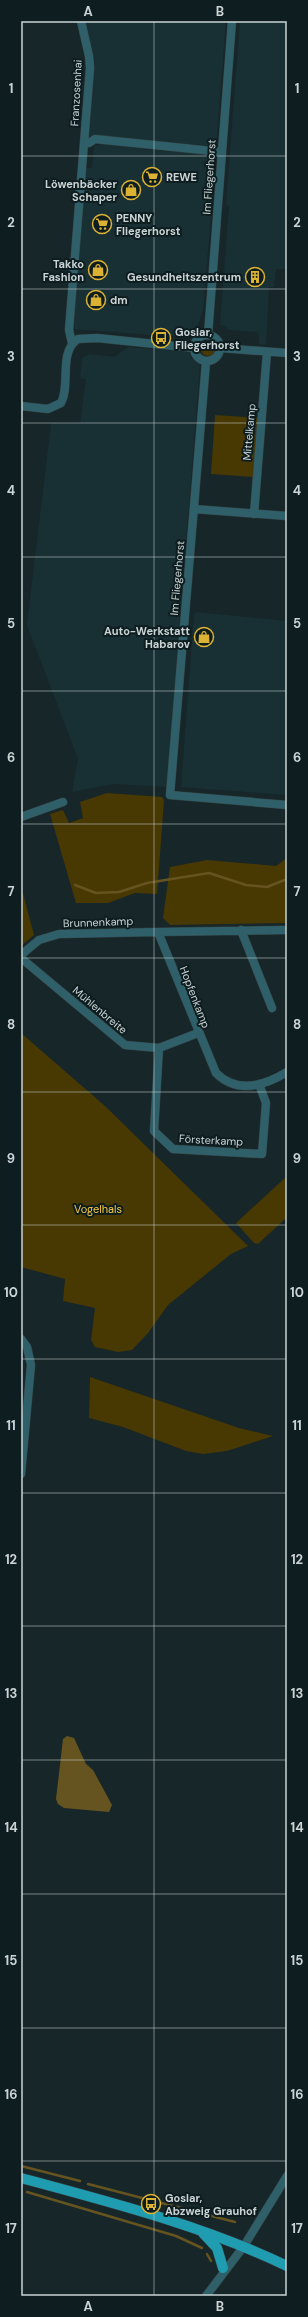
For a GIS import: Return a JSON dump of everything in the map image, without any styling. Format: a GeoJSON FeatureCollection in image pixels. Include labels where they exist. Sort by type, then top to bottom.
{"type":"FeatureCollection","features":[{"type":"Feature","properties":{"kind":"main road"},"geometry":{"type":"LineString","coordinates":[[21,2178],[202,2232],[241,2245],[287,2266]]}},
{"type":"Feature","properties":{"kind":"main road"},"geometry":{"type":"LineString","coordinates":[[202,2232],[218,2248],[222,2272]]}},
{"type":"Feature","properties":{"kind":"street","name":"Franzosenhai"},"geometry":{"type":"LineString","coordinates":[[72,343],[69,330],[90,68],[89,56],[81,21]]}},
{"type":"Feature","properties":{"kind":"street","name":"Im Fliegerhorst"},"geometry":{"type":"LineString","coordinates":[[208,335],[232,21]]}},
{"type":"Feature","properties":{"kind":"street"},"geometry":{"type":"LineString","coordinates":[[84,143],[89,143],[95,139],[222,152]]}},
{"type":"Feature","properties":{"kind":"street"},"geometry":{"type":"LineString","coordinates":[[208,335],[216,338],[221,348],[216,358],[206,362],[196,356],[194,348],[198,338],[208,335]]}},
{"type":"Feature","properties":{"kind":"street"},"geometry":{"type":"LineString","coordinates":[[21,406],[48,409],[61,403],[64,394],[69,348],[72,343],[78,339],[97,338],[194,348]]}},
{"type":"Feature","properties":{"kind":"street"},"geometry":{"type":"LineString","coordinates":[[221,348],[287,353]]}},
{"type":"Feature","properties":{"kind":"street","name":"Mittelkamp"},"geometry":{"type":"LineString","coordinates":[[254,514],[267,352]]}},
{"type":"Feature","properties":{"kind":"street","name":"Im Fliegerhorst"},"geometry":{"type":"LineString","coordinates":[[206,362],[170,795],[287,805]]}},
{"type":"Feature","properties":{"kind":"street"},"geometry":{"type":"LineString","coordinates":[[194,509],[287,516]]}},
{"type":"Feature","properties":{"kind":"street"},"geometry":{"type":"LineString","coordinates":[[21,817],[63,802]]}},
{"type":"Feature","properties":{"kind":"street"},"geometry":{"type":"LineString","coordinates":[[241,930],[272,1008]]}},
{"type":"Feature","properties":{"kind":"street"},"geometry":{"type":"LineString","coordinates":[[158,932],[287,930]]}},
{"type":"Feature","properties":{"kind":"street","name":"Brunnenkamp"},"geometry":{"type":"LineString","coordinates":[[21,955],[39,940],[64,933],[158,932]]}},
{"type":"Feature","properties":{"kind":"street","name":"Hopfenkamp"},"geometry":{"type":"LineString","coordinates":[[158,932],[212,1067],[220,1077],[236,1086],[259,1084],[287,1072]]}},
{"type":"Feature","properties":{"kind":"street","name":"Mühlenbreite"},"geometry":{"type":"LineString","coordinates":[[21,958],[125,1045],[159,1048],[198,1033]]}},
{"type":"Feature","properties":{"kind":"street","name":"Försterkamp"},"geometry":{"type":"LineString","coordinates":[[159,1048],[154,1131],[173,1149],[262,1154],[266,1103],[259,1084]]}},
{"type":"Feature","properties":{"kind":"street"},"geometry":{"type":"LineString","coordinates":[[21,1474],[31,1365],[30,1354],[22,1340]]}},
{"type":"Feature","properties":{"kind":"street"},"geometry":{"type":"LineString","coordinates":[[206,2296],[241,2245],[256,2219],[262,2214],[287,2176]]}},
{"type":"Feature","properties":{"kind":"shaded area"},"geometry":{"type":"Polygon","coordinates":[[[84,21],[226,21],[216,146],[87,137],[92,56],[84,21]]]}},
{"type":"Feature","properties":{"kind":"shaded area"},"geometry":{"type":"Polygon","coordinates":[[[240,21],[287,21],[287,269],[276,269],[274,287],[269,287],[266,345],[259,344],[259,336],[257,332],[229,330],[226,326],[220,325],[229,207],[226,205],[240,21]]]}},
{"type":"Feature","properties":{"kind":"shaded area"},"geometry":{"type":"Polygon","coordinates":[[[106,143],[141,146],[141,149],[216,155],[203,310],[199,323],[191,334],[185,336],[165,336],[72,329],[85,168],[92,168],[94,146],[106,143]]]}},
{"type":"Feature","properties":{"kind":"shaded area"},"geometry":{"type":"Polygon","coordinates":[[[128,347],[189,352],[191,358],[200,364],[167,787],[113,784],[72,792],[78,759],[27,625],[51,423],[80,423],[86,379],[80,378],[82,358],[89,354],[115,357],[128,347]]]}},
{"type":"Feature","properties":{"kind":"shaded area"},"geometry":{"type":"Polygon","coordinates":[[[196,612],[287,621],[287,795],[181,787],[194,614],[196,612]]]}},
{"type":"Feature","properties":{"kind":"shaded area"},"geometry":{"type":"Polygon","coordinates":[[[67,1736],[74,1738],[86,1764],[93,1770],[112,1805],[109,1812],[64,1808],[58,1804],[56,1799],[63,1739],[67,1736]]]}},
{"type":"Feature","properties":{"kind":"green space"},"geometry":{"type":"Polygon","coordinates":[[[208,342],[213,344],[215,349],[213,354],[208,356],[203,354],[201,349],[203,344],[208,342]]]}},
{"type":"Feature","properties":{"kind":"green space"},"geometry":{"type":"Polygon","coordinates":[[[215,415],[258,418],[253,477],[211,474],[215,415]]]}},
{"type":"Feature","properties":{"kind":"green space"},"geometry":{"type":"Polygon","coordinates":[[[107,793],[162,797],[164,800],[157,894],[135,893],[108,903],[76,903],[50,814],[63,810],[69,823],[83,818],[80,802],[107,793]]]}},
{"type":"Feature","properties":{"kind":"green space"},"geometry":{"type":"Polygon","coordinates":[[[287,858],[287,923],[170,925],[163,918],[170,867],[207,860],[276,866],[287,858]]]}},
{"type":"Feature","properties":{"kind":"green space"},"geometry":{"type":"Polygon","coordinates":[[[21,886],[34,935],[21,946],[21,886]]]}},
{"type":"Feature","properties":{"kind":"green space","name":"Vogelhals"},"geometry":{"type":"Polygon","coordinates":[[[21,1033],[105,1106],[248,1246],[231,1254],[168,1305],[148,1333],[132,1350],[118,1352],[95,1347],[91,1340],[95,1308],[63,1301],[65,1279],[21,1267],[21,1033]]]}},
{"type":"Feature","properties":{"kind":"green space"},"geometry":{"type":"Polygon","coordinates":[[[287,1176],[287,1220],[285,1219],[258,1244],[254,1243],[236,1223],[287,1176]]]}},
{"type":"Feature","properties":{"kind":"green space"},"geometry":{"type":"Polygon","coordinates":[[[90,1377],[239,1428],[273,1436],[227,1451],[203,1454],[186,1451],[123,1427],[89,1418],[90,1377]]]}},
{"type":"Feature","properties":{"kind":"waterway"},"geometry":{"type":"LineString","coordinates":[[75,885],[96,893],[119,892],[147,883],[209,873],[246,885],[267,887],[287,879]]}},
{"type":"Feature","properties":{"kind":"waterway"},"geometry":{"type":"LineString","coordinates":[[21,2166],[80,2181]]}},
{"type":"Feature","properties":{"kind":"waterway"},"geometry":{"type":"LineString","coordinates":[[88,2184],[235,2222]]}},
{"type":"Feature","properties":{"kind":"waterway"},"geometry":{"type":"LineString","coordinates":[[27,2192],[176,2236],[202,2248]]}},
{"type":"Feature","properties":{"kind":"waterway"},"geometry":{"type":"LineString","coordinates":[[207,2254],[211,2261]]}},
{"type":"Feature","properties":{"kind":"place","name":"REWE"},"geometry":{"type":"Point","coordinates":[152,177]}},
{"type":"Feature","properties":{"kind":"place","name":"Löwenbäcker Schaper"},"geometry":{"type":"Point","coordinates":[131,190]}},
{"type":"Feature","properties":{"kind":"place","name":"PENNY Fliegerhorst"},"geometry":{"type":"Point","coordinates":[102,224]}},
{"type":"Feature","properties":{"kind":"place","name":"Takko Fashion"},"geometry":{"type":"Point","coordinates":[98,270]}},
{"type":"Feature","properties":{"kind":"place","name":"Gesundheitszentrum"},"geometry":{"type":"Point","coordinates":[255,277]}},
{"type":"Feature","properties":{"kind":"place","name":"dm"},"geometry":{"type":"Point","coordinates":[96,300]}},
{"type":"Feature","properties":{"kind":"place","name":"Goslar, Fliegerhorst"},"geometry":{"type":"Point","coordinates":[161,338]}},
{"type":"Feature","properties":{"kind":"place","name":"Auto-Werkstatt Habarov"},"geometry":{"type":"Point","coordinates":[204,637]}},
{"type":"Feature","properties":{"kind":"place","name":"Goslar, Abzweig Grauhof"},"geometry":{"type":"Point","coordinates":[151,2204]}}]}
